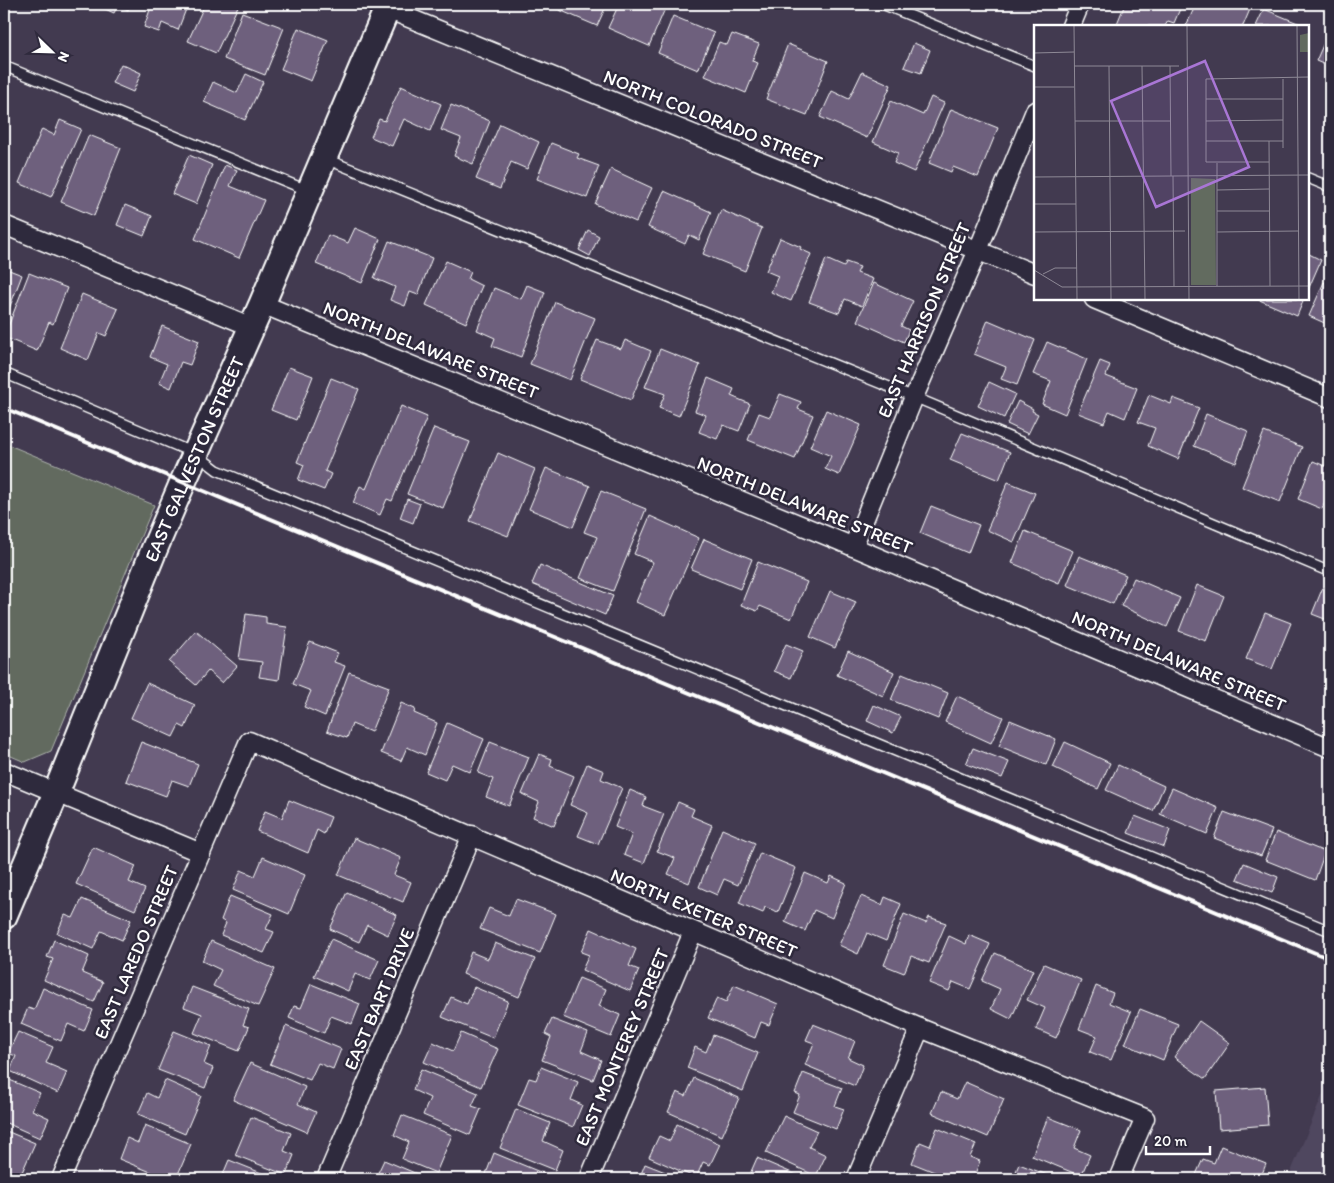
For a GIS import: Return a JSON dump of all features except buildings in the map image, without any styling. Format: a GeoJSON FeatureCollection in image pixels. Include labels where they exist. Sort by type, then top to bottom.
{"type":"FeatureCollection","features":[{"type":"Feature","properties":{"kind":"street"},"geometry":{"type":"LineString","coordinates":[[1070,25],[1080,4]]}},
{"type":"Feature","properties":{"kind":"street","name":"EAST GALVESTON STREET"},"geometry":{"type":"LineString","coordinates":[[4,916],[154,550],[309,192],[383,5]]}},
{"type":"Feature","properties":{"kind":"street","name":"NORTH COLORADO STREET"},"geometry":{"type":"LineString","coordinates":[[383,5],[1034,274]]}},
{"type":"Feature","properties":{"kind":"street","name":"EAST HARRISON STREET"},"geometry":{"type":"LineString","coordinates":[[853,547],[1034,113]]}},
{"type":"Feature","properties":{"kind":"street"},"geometry":{"type":"LineString","coordinates":[[4,225],[252,327]]}},
{"type":"Feature","properties":{"kind":"street"},"geometry":{"type":"LineString","coordinates":[[1096,300],[1330,398]]}},
{"type":"Feature","properties":{"kind":"street","name":"NORTH DELAWARE STREET"},"geometry":{"type":"LineString","coordinates":[[262,304],[853,547],[1330,748]]}},
{"type":"Feature","properties":{"kind":"street","name":"NORTH EXETER STREET"},"geometry":{"type":"LineString","coordinates":[[249,741],[920,1028],[1145,1118],[1119,1179]]}},
{"type":"Feature","properties":{"kind":"street","name":"EAST LAREDO STREET"},"geometry":{"type":"LineString","coordinates":[[62,1179],[249,741]]}},
{"type":"Feature","properties":{"kind":"street"},"geometry":{"type":"LineString","coordinates":[[4,771],[201,854]]}},
{"type":"Feature","properties":{"kind":"street","name":"EAST BART DRIVE"},"geometry":{"type":"LineString","coordinates":[[326,1179],[472,835]]}},
{"type":"Feature","properties":{"kind":"street","name":"EAST MONTEREY STREET"},"geometry":{"type":"LineString","coordinates":[[589,1179],[693,932]]}},
{"type":"Feature","properties":{"kind":"street"},"geometry":{"type":"LineString","coordinates":[[856,1179],[920,1028]]}},
{"type":"Feature","properties":{"kind":"lane"},"geometry":{"type":"LineString","coordinates":[[882,4],[1034,66]]}},
{"type":"Feature","properties":{"kind":"lane"},"geometry":{"type":"LineString","coordinates":[[4,66],[309,192]]}},
{"type":"Feature","properties":{"kind":"lane"},"geometry":{"type":"LineString","coordinates":[[323,158],[914,397],[1330,572]]}},
{"type":"Feature","properties":{"kind":"lane"},"geometry":{"type":"LineString","coordinates":[[1309,178],[1330,187]]}},
{"type":"Feature","properties":{"kind":"lane"},"geometry":{"type":"LineString","coordinates":[[4,374],[196,454],[217,470],[1330,931]]}},
{"type":"Feature","properties":{"kind":"shaded area"},"geometry":{"type":"Polygon","coordinates":[[[1330,1077],[1330,1179],[1288,1179],[1330,1077]]]}},
{"type":"Feature","properties":{"kind":"green space"},"geometry":{"type":"Polygon","coordinates":[[[4,443],[154,505],[51,751],[25,762],[4,753],[4,443]]]}},
{"type":"Feature","properties":{"kind":"railway"},"geometry":{"type":"LineString","coordinates":[[4,408],[1330,959]]}}]}
